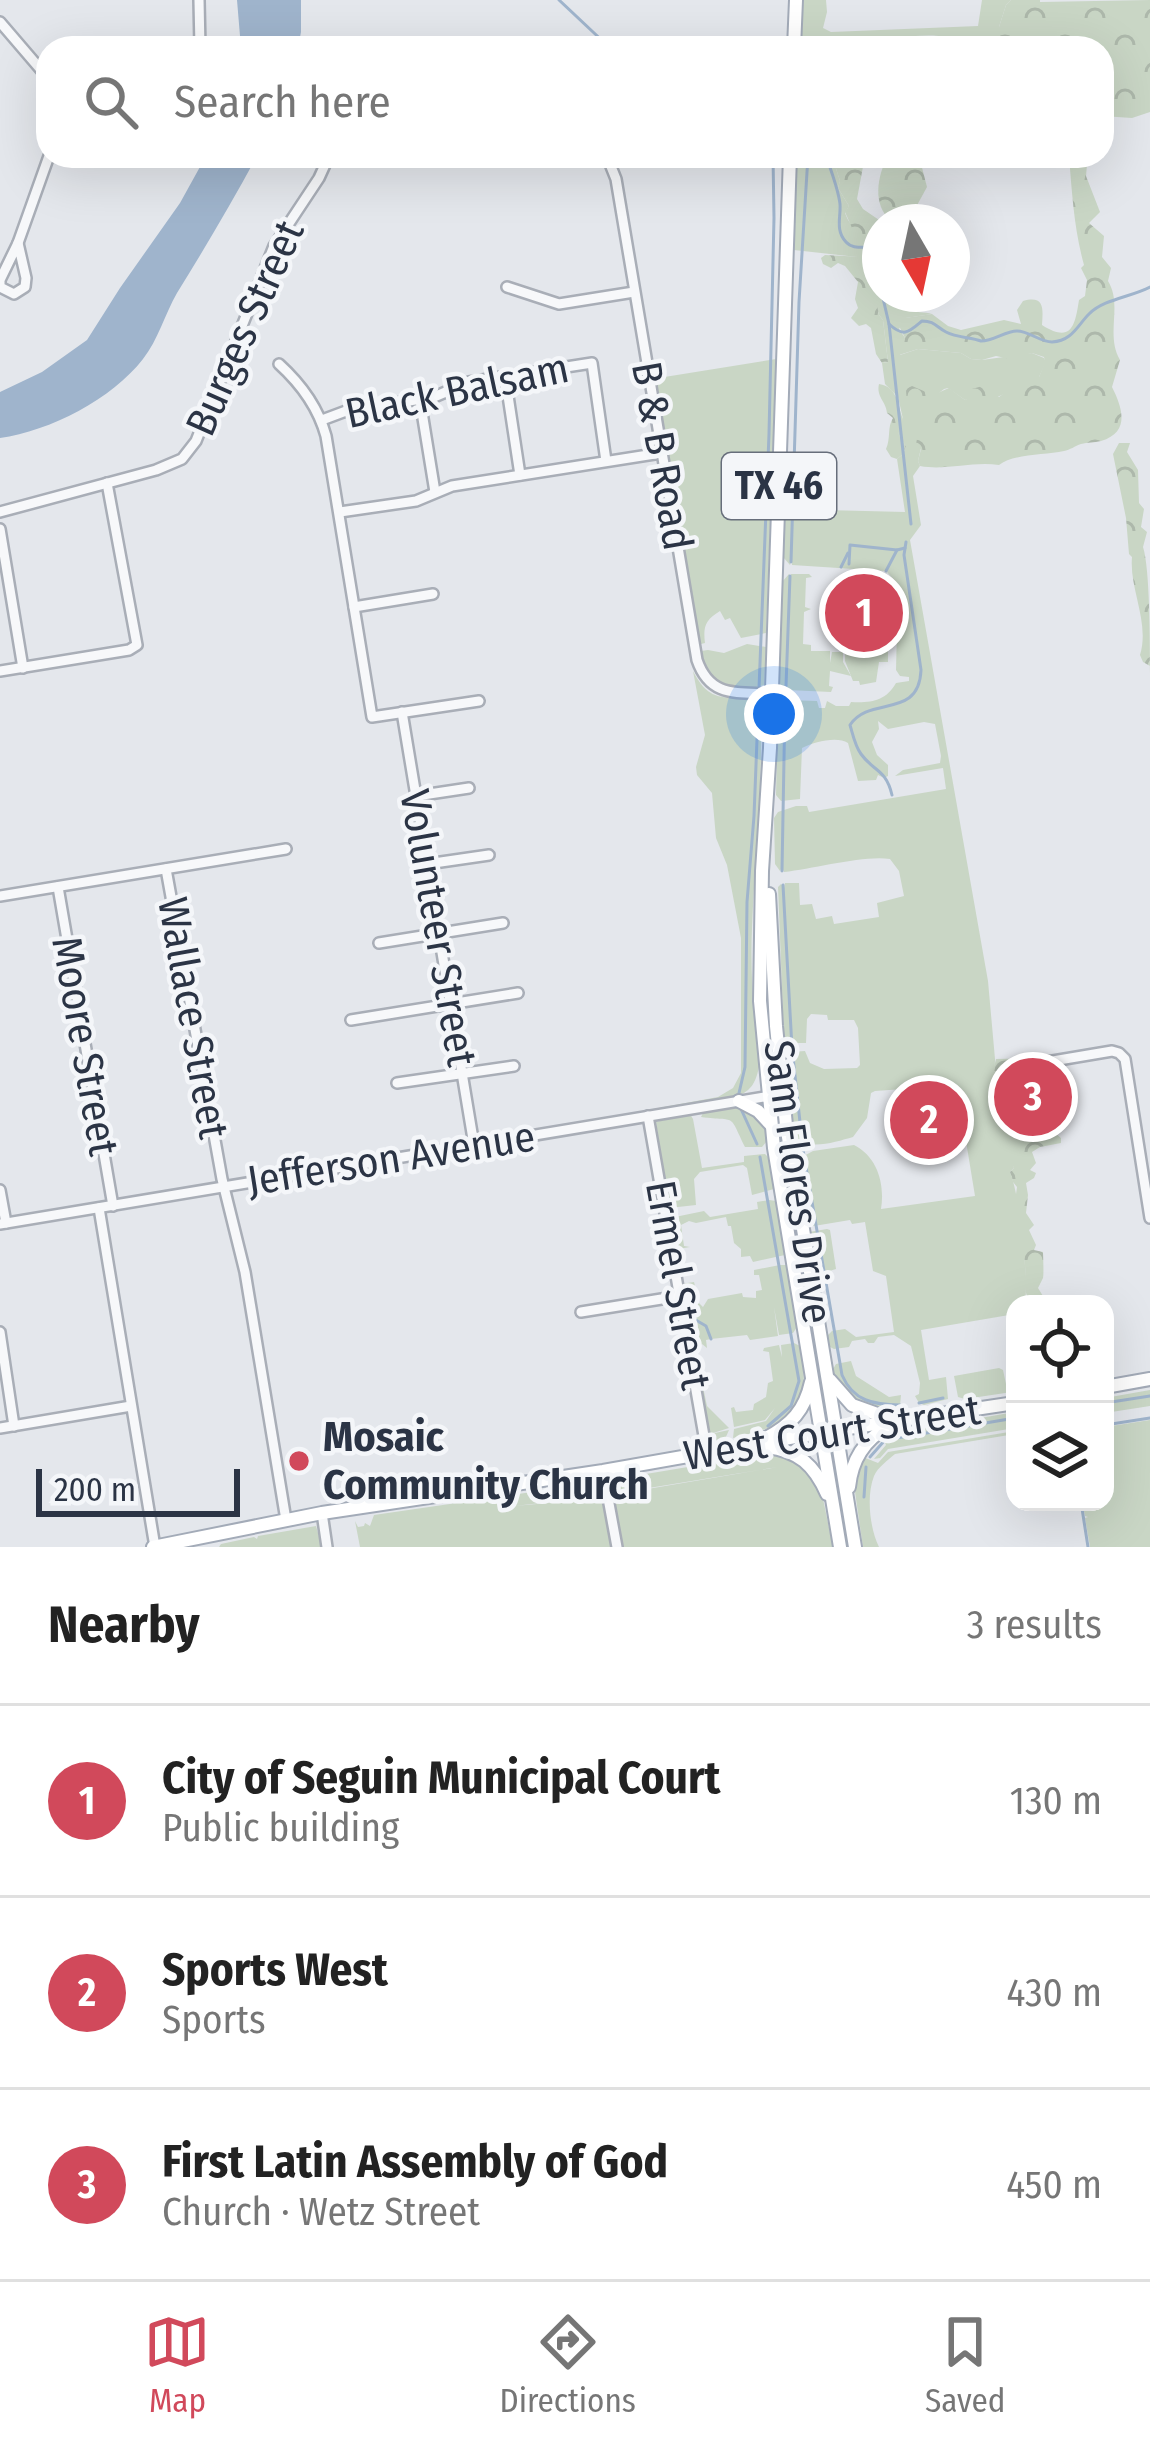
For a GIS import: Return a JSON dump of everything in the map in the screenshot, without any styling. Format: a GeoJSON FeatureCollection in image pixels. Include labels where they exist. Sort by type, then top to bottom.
{"type":"FeatureCollection","features":[{"type":"Feature","properties":{"kind":"main road"},"geometry":{"type":"LineString","coordinates":[[794,36],[796,0]]}},
{"type":"Feature","properties":{"kind":"main road","name":"Sam Flores Drive"},"geometry":{"type":"LineString","coordinates":[[790,168],[760,973],[818,1369]]}},
{"type":"Feature","properties":{"kind":"main road","name":"Sam Flores Drive"},"geometry":{"type":"LineString","coordinates":[[775,1095],[772,1127],[855,1547]]}},
{"type":"Feature","properties":{"kind":"main road"},"geometry":{"type":"LineString","coordinates":[[739,1101],[763,1115],[772,1127]]}},
{"type":"Feature","properties":{"kind":"main road"},"geometry":{"type":"LineString","coordinates":[[748,1445],[794,1420],[818,1369],[848,1402],[898,1421]]}},
{"type":"Feature","properties":{"kind":"main road"},"geometry":{"type":"LineString","coordinates":[[1114,1385],[1150,1379]]}},
{"type":"Feature","properties":{"kind":"main road","name":"West Court Street"},"geometry":{"type":"LineString","coordinates":[[154,1547],[214,1541],[322,1513],[1009,1403]]}},
{"type":"Feature","properties":{"kind":"main road"},"geometry":{"type":"LineString","coordinates":[[848,1500],[851,1472],[860,1452],[875,1435],[898,1421]]}},
{"type":"Feature","properties":{"kind":"main road","name":"Sam Flores Drive"},"geometry":{"type":"LineString","coordinates":[[829,1431],[840,1547]]}},
{"type":"Feature","properties":{"kind":"main road"},"geometry":{"type":"LineString","coordinates":[[748,1445],[783,1449],[806,1461],[821,1481],[836,1521]]}},
{"type":"Feature","properties":{"kind":"street"},"geometry":{"type":"LineString","coordinates":[[199,0],[200,36]]}},
{"type":"Feature","properties":{"kind":"street"},"geometry":{"type":"LineString","coordinates":[[0,22],[36,64]]}},
{"type":"Feature","properties":{"kind":"street"},"geometry":{"type":"LineString","coordinates":[[18,243],[26,278],[25,286],[14,294],[1,287],[0,280],[45,168]]}},
{"type":"Feature","properties":{"kind":"street","name":"Burges Street"},"geometry":{"type":"LineString","coordinates":[[0,512],[156,470],[192,448],[274,246],[324,168]]}},
{"type":"Feature","properties":{"kind":"street","name":"B & B Road"},"geometry":{"type":"LineString","coordinates":[[612,168],[699,668],[707,681],[721,689],[771,694]]}},
{"type":"Feature","properties":{"kind":"street"},"geometry":{"type":"LineString","coordinates":[[507,287],[559,304],[634,292]]}},
{"type":"Feature","properties":{"kind":"street","name":"Black Balsam"},"geometry":{"type":"LineString","coordinates":[[322,420],[346,411],[420,400],[470,382],[592,363],[607,461]]}},
{"type":"Feature","properties":{"kind":"street"},"geometry":{"type":"LineString","coordinates":[[279,364],[296,380],[322,420],[371,717],[479,701]]}},
{"type":"Feature","properties":{"kind":"street"},"geometry":{"type":"LineString","coordinates":[[505,376],[520,475]]}},
{"type":"Feature","properties":{"kind":"street"},"geometry":{"type":"LineString","coordinates":[[420,400],[435,492]]}},
{"type":"Feature","properties":{"kind":"street"},"geometry":{"type":"LineString","coordinates":[[340,512],[416,501],[452,486],[662,453]]}},
{"type":"Feature","properties":{"kind":"street"},"geometry":{"type":"LineString","coordinates":[[0,671],[137,645],[107,483]]}},
{"type":"Feature","properties":{"kind":"street"},"geometry":{"type":"LineString","coordinates":[[0,529],[23,668]]}},
{"type":"Feature","properties":{"kind":"street"},"geometry":{"type":"LineString","coordinates":[[354,607],[434,594]]}},
{"type":"Feature","properties":{"kind":"street","name":"Volunteer Street"},"geometry":{"type":"LineString","coordinates":[[402,712],[474,1144]]}},
{"type":"Feature","properties":{"kind":"street"},"geometry":{"type":"LineString","coordinates":[[416,796],[469,788]]}},
{"type":"Feature","properties":{"kind":"street"},"geometry":{"type":"LineString","coordinates":[[0,896],[286,849]]}},
{"type":"Feature","properties":{"kind":"street"},"geometry":{"type":"LineString","coordinates":[[428,864],[489,855]]}},
{"type":"Feature","properties":{"kind":"street","name":"Wallace Street"},"geometry":{"type":"LineString","coordinates":[[166,869],[245,1271],[286,1520]]}},
{"type":"Feature","properties":{"kind":"street","name":"Moore Street"},"geometry":{"type":"LineString","coordinates":[[58,887],[113,1206]]}},
{"type":"Feature","properties":{"kind":"street"},"geometry":{"type":"LineString","coordinates":[[379,944],[503,923]]}},
{"type":"Feature","properties":{"kind":"street"},"geometry":{"type":"LineString","coordinates":[[351,1020],[518,993]]}},
{"type":"Feature","properties":{"kind":"street"},"geometry":{"type":"LineString","coordinates":[[1024,1075],[1028,1067],[1043,1062],[1112,1051],[1122,1054],[1150,1218]]}},
{"type":"Feature","properties":{"kind":"street"},"geometry":{"type":"LineString","coordinates":[[397,1084],[514,1066]]}},
{"type":"Feature","properties":{"kind":"street","name":"Jefferson Avenue"},"geometry":{"type":"LineString","coordinates":[[3,1223],[775,1095]]}},
{"type":"Feature","properties":{"kind":"street","name":"Ermel Street"},"geometry":{"type":"LineString","coordinates":[[648,1116],[707,1453]]}},
{"type":"Feature","properties":{"kind":"street"},"geometry":{"type":"LineString","coordinates":[[0,1190],[3,1223]]}},
{"type":"Feature","properties":{"kind":"street","name":"Moore Street"},"geometry":{"type":"LineString","coordinates":[[99,1208],[154,1547]]}},
{"type":"Feature","properties":{"kind":"street"},"geometry":{"type":"LineString","coordinates":[[581,1312],[680,1296]]}},
{"type":"Feature","properties":{"kind":"street"},"geometry":{"type":"LineString","coordinates":[[0,1333],[14,1426]]}},
{"type":"Feature","properties":{"kind":"street"},"geometry":{"type":"LineString","coordinates":[[0,1428],[131,1406]]}},
{"type":"Feature","properties":{"kind":"street"},"geometry":{"type":"LineString","coordinates":[[603,1471],[616,1547]]}},
{"type":"Feature","properties":{"kind":"street"},"geometry":{"type":"LineString","coordinates":[[322,1513],[327,1547]]}},
{"type":"Feature","properties":{"kind":"green space"},"geometry":{"type":"Polygon","coordinates":[[[803,0],[826,0],[823,28],[831,32],[978,26],[982,0],[1011,0],[999,27],[976,36],[802,36],[803,0]]]}},
{"type":"Feature","properties":{"kind":"green space"},"geometry":{"type":"Polygon","coordinates":[[[1011,0],[1150,0],[1150,112],[1114,117],[1114,36],[974,36],[999,27],[1011,0]]]}},
{"type":"Feature","properties":{"kind":"green space"},"geometry":{"type":"Polygon","coordinates":[[[797,168],[836,168],[838,188],[849,206],[847,218],[862,232],[862,258],[794,250],[797,168]]]}},
{"type":"Feature","properties":{"kind":"green space"},"geometry":{"type":"Polygon","coordinates":[[[836,168],[863,168],[857,199],[862,207],[862,236],[852,228],[845,212],[849,206],[838,188],[836,168]]]}},
{"type":"Feature","properties":{"kind":"green space"},"geometry":{"type":"Polygon","coordinates":[[[883,168],[922,168],[927,187],[918,204],[880,204],[883,168]]]}},
{"type":"Feature","properties":{"kind":"green space"},"geometry":{"type":"Polygon","coordinates":[[[1070,168],[1087,168],[1100,212],[1089,223],[1104,236],[1102,257],[1111,268],[1108,281],[1120,360],[1112,387],[1121,411],[1120,426],[1101,441],[999,465],[920,466],[921,449],[916,444],[906,388],[933,395],[949,388],[965,400],[972,397],[972,389],[986,385],[999,397],[1026,376],[1039,377],[1045,362],[1032,353],[982,360],[918,349],[899,355],[905,338],[897,322],[932,314],[961,330],[1004,320],[1021,324],[1017,310],[1023,301],[1035,300],[1041,305],[1042,325],[1066,332],[1085,296],[1087,280],[1070,168]]]}},
{"type":"Feature","properties":{"kind":"green space"},"geometry":{"type":"Polygon","coordinates":[[[862,257],[862,312],[878,312],[883,320],[888,362],[882,363],[876,354],[871,328],[851,318],[858,308],[858,282],[845,266],[838,263],[831,268],[821,258],[862,257]]]}},
{"type":"Feature","properties":{"kind":"green space"},"geometry":{"type":"Polygon","coordinates":[[[932,314],[906,318],[899,329],[905,338],[900,355],[918,349],[982,360],[1032,353],[1046,362],[1039,377],[1000,396],[965,400],[948,388],[913,413],[921,448],[920,466],[913,476],[921,525],[910,540],[988,981],[994,1090],[1014,1168],[1010,1172],[1020,1216],[1026,1291],[1026,1295],[1006,1295],[1006,1316],[921,1330],[929,1380],[946,1377],[948,1399],[924,1405],[915,1396],[920,1383],[911,1346],[894,1335],[878,1337],[874,1343],[865,1339],[852,1341],[849,1347],[828,1346],[826,1337],[832,1331],[845,1329],[856,1337],[894,1332],[886,1276],[873,1271],[865,1222],[808,1225],[799,1165],[813,1151],[854,1145],[878,1172],[881,1209],[975,1196],[963,1123],[947,1119],[954,1115],[946,1111],[942,1087],[875,1091],[867,1118],[853,1137],[804,1143],[794,1133],[786,1059],[791,1052],[805,1051],[810,1063],[824,1069],[857,1068],[858,1028],[854,1020],[811,1014],[806,1043],[784,1039],[778,887],[799,883],[800,905],[812,904],[816,919],[832,916],[834,924],[879,917],[877,903],[904,896],[899,871],[890,859],[879,858],[784,872],[775,864],[774,818],[778,812],[807,806],[809,812],[946,789],[943,768],[895,776],[940,763],[935,724],[888,729],[878,721],[872,742],[888,765],[888,776],[858,781],[848,743],[825,741],[802,748],[800,799],[781,801],[776,795],[782,701],[785,707],[787,700],[817,701],[819,708],[825,708],[827,701],[849,706],[877,700],[896,683],[909,681],[896,670],[898,589],[888,567],[885,571],[792,565],[792,558],[790,565],[783,557],[785,509],[905,512],[897,459],[906,446],[898,433],[903,419],[898,397],[885,384],[882,363],[888,362],[879,315],[932,314]]]}},
{"type":"Feature","properties":{"kind":"green space"},"geometry":{"type":"Polygon","coordinates":[[[776,359],[766,633],[741,638],[720,611],[706,624],[705,643],[697,645],[652,379],[776,359]]]}},
{"type":"Feature","properties":{"kind":"green space"},"geometry":{"type":"Polygon","coordinates":[[[879,384],[893,392],[903,419],[899,434],[906,446],[897,459],[886,449],[893,418],[887,413],[879,384]]]}},
{"type":"Feature","properties":{"kind":"green space"},"geometry":{"type":"Polygon","coordinates":[[[1119,443],[1130,443],[1127,452],[1138,470],[1139,503],[1144,509],[1141,527],[1147,532],[1143,547],[1150,666],[1140,655],[1141,618],[1113,454],[1119,443]]]}},
{"type":"Feature","properties":{"kind":"green space"},"geometry":{"type":"Polygon","coordinates":[[[789,574],[790,580],[791,574],[812,577],[806,578],[805,607],[811,609],[804,612],[803,644],[811,645],[811,651],[830,651],[830,663],[832,652],[843,652],[851,676],[830,671],[831,692],[787,690],[787,682],[785,690],[779,684],[782,582],[789,574]]]}},
{"type":"Feature","properties":{"kind":"green space"},"geometry":{"type":"Polygon","coordinates":[[[846,614],[856,614],[855,637],[881,628],[881,643],[888,644],[888,662],[879,662],[876,682],[860,685],[853,681],[845,661],[846,614]]]}},
{"type":"Feature","properties":{"kind":"green space"},"geometry":{"type":"Polygon","coordinates":[[[747,644],[766,647],[764,685],[733,688],[712,680],[701,651],[724,653],[747,644]]]}},
{"type":"Feature","properties":{"kind":"green space"},"geometry":{"type":"Polygon","coordinates":[[[693,671],[709,692],[761,707],[752,945],[756,1077],[737,1096],[555,1127],[718,1097],[733,1088],[741,1073],[741,938],[727,865],[716,838],[712,793],[697,775],[705,735],[693,671]]]}},
{"type":"Feature","properties":{"kind":"green space"},"geometry":{"type":"Polygon","coordinates":[[[706,744],[717,754],[715,763],[720,767],[722,780],[716,789],[699,772],[701,764],[709,762],[702,752],[706,744]]]}},
{"type":"Feature","properties":{"kind":"green space"},"geometry":{"type":"Polygon","coordinates":[[[1039,1058],[1005,1068],[1002,1088],[1022,1136],[1055,1133],[1061,1138],[1061,1143],[1032,1152],[1036,1163],[1030,1170],[1036,1173],[1026,1183],[1026,1213],[1034,1225],[1029,1230],[1034,1250],[1043,1252],[1038,1288],[1042,1295],[1027,1295],[1025,1288],[1017,1187],[1002,1134],[993,1071],[996,1059],[1039,1058]]]}},
{"type":"Feature","properties":{"kind":"green space"},"geometry":{"type":"Polygon","coordinates":[[[734,1107],[753,1112],[761,1122],[767,1141],[762,1147],[745,1147],[731,1121],[701,1117],[704,1111],[734,1107]]]}},
{"type":"Feature","properties":{"kind":"green space"},"geometry":{"type":"Polygon","coordinates":[[[690,1114],[702,1168],[765,1154],[774,1189],[752,1195],[743,1165],[700,1172],[694,1179],[696,1205],[669,1208],[656,1122],[690,1114]]]}},
{"type":"Feature","properties":{"kind":"green space"},"geometry":{"type":"Polygon","coordinates":[[[786,1159],[816,1341],[812,1341],[781,1160],[786,1159]]]}},
{"type":"Feature","properties":{"kind":"green space"},"geometry":{"type":"Polygon","coordinates":[[[776,1201],[785,1255],[753,1262],[750,1256],[741,1257],[726,1217],[681,1225],[684,1246],[690,1247],[675,1247],[670,1218],[758,1209],[757,1202],[776,1201]]]}},
{"type":"Feature","properties":{"kind":"green space"},"geometry":{"type":"Polygon","coordinates":[[[827,1229],[836,1269],[816,1275],[809,1232],[827,1229]]]}},
{"type":"Feature","properties":{"kind":"green space"},"geometry":{"type":"Polygon","coordinates":[[[787,1265],[797,1327],[793,1333],[779,1335],[774,1307],[778,1336],[711,1339],[706,1340],[707,1348],[702,1344],[695,1350],[681,1284],[694,1282],[690,1287],[693,1301],[703,1307],[708,1299],[742,1293],[756,1298],[756,1291],[762,1290],[754,1270],[787,1265]]]}},
{"type":"Feature","properties":{"kind":"green space"},"geometry":{"type":"Polygon","coordinates":[[[779,1345],[782,1357],[781,1345],[800,1346],[803,1386],[794,1412],[771,1427],[733,1438],[734,1429],[766,1421],[775,1408],[765,1420],[734,1427],[731,1408],[753,1410],[773,1381],[769,1352],[764,1348],[779,1345]]]}},
{"type":"Feature","properties":{"kind":"green space"},"geometry":{"type":"Polygon","coordinates":[[[697,1357],[707,1406],[729,1428],[710,1434],[729,1430],[725,1439],[715,1441],[708,1435],[697,1357]]]}},
{"type":"Feature","properties":{"kind":"green space"},"geometry":{"type":"Polygon","coordinates":[[[851,1361],[856,1376],[889,1397],[901,1395],[900,1406],[868,1407],[842,1390],[832,1371],[836,1364],[851,1361]]]}},
{"type":"Feature","properties":{"kind":"green space"},"geometry":{"type":"Polygon","coordinates":[[[999,1368],[1006,1393],[958,1397],[954,1376],[999,1368]]]}},
{"type":"Feature","properties":{"kind":"green space"},"geometry":{"type":"Polygon","coordinates":[[[1150,1390],[1150,1406],[1114,1412],[1114,1396],[1150,1390]]]}},
{"type":"Feature","properties":{"kind":"green space"},"geometry":{"type":"Polygon","coordinates":[[[1006,1414],[1006,1429],[888,1449],[874,1459],[886,1445],[882,1435],[1006,1414]]]}},
{"type":"Feature","properties":{"kind":"green space"},"geometry":{"type":"Polygon","coordinates":[[[1150,1420],[1150,1547],[1090,1547],[1084,1511],[1114,1511],[1114,1426],[1150,1420]]]}},
{"type":"Feature","properties":{"kind":"green space"},"geometry":{"type":"Polygon","coordinates":[[[1006,1432],[895,1454],[874,1476],[870,1493],[879,1547],[863,1547],[855,1492],[863,1457],[878,1463],[888,1452],[1006,1432]]]}},
{"type":"Feature","properties":{"kind":"green space"},"geometry":{"type":"Polygon","coordinates":[[[772,1453],[801,1463],[822,1494],[833,1547],[620,1547],[612,1495],[778,1467],[612,1494],[616,1479],[772,1453]]]}},
{"type":"Feature","properties":{"kind":"green space"},"geometry":{"type":"Polygon","coordinates":[[[593,1483],[605,1496],[514,1506],[605,1498],[611,1547],[360,1547],[355,1521],[358,1527],[370,1526],[374,1515],[593,1483]]]}},
{"type":"Feature","properties":{"kind":"green space"},"geometry":{"type":"Polygon","coordinates":[[[316,1526],[322,1547],[219,1547],[221,1544],[316,1526]]]}},
{"type":"Feature","properties":{"kind":"water"},"geometry":{"type":"Polygon","coordinates":[[[237,0],[301,0],[300,36],[240,36],[237,0]]]}},
{"type":"Feature","properties":{"kind":"water"},"geometry":{"type":"Polygon","coordinates":[[[199,168],[250,168],[177,293],[153,344],[130,374],[79,411],[0,438],[0,392],[42,372],[87,340],[199,168]]]}},
{"type":"Feature","properties":{"kind":"waterway"},"geometry":{"type":"LineString","coordinates":[[559,0],[597,36]]}},
{"type":"Feature","properties":{"kind":"waterway"},"geometry":{"type":"LineString","coordinates":[[739,1093],[745,1067],[747,902],[769,434],[773,168]]}},
{"type":"Feature","properties":{"kind":"waterway"},"geometry":{"type":"LineString","coordinates":[[791,562],[807,168]]}},
{"type":"Feature","properties":{"kind":"waterway"},"geometry":{"type":"LineString","coordinates":[[830,168],[839,198],[841,233],[852,246],[862,247]]}},
{"type":"Feature","properties":{"kind":"waterway"},"geometry":{"type":"LineString","coordinates":[[889,324],[906,332],[926,321],[950,334],[981,341],[1021,331],[1052,342],[1069,336],[1102,305],[1150,287]]}},
{"type":"Feature","properties":{"kind":"waterway"},"geometry":{"type":"LineString","coordinates":[[886,312],[911,524]]}},
{"type":"Feature","properties":{"kind":"waterway"},"geometry":{"type":"LineString","coordinates":[[892,795],[883,775],[859,751],[850,725],[869,711],[903,701],[918,685],[921,670],[906,542]]}},
{"type":"Feature","properties":{"kind":"waterway"},"geometry":{"type":"LineString","coordinates":[[849,564],[850,545],[897,550]]}},
{"type":"Feature","properties":{"kind":"waterway"},"geometry":{"type":"LineString","coordinates":[[886,571],[897,550],[905,548]]}},
{"type":"Feature","properties":{"kind":"waterway"},"geometry":{"type":"LineString","coordinates":[[841,567],[848,553]]}},
{"type":"Feature","properties":{"kind":"waterway"},"geometry":{"type":"LineString","coordinates":[[786,686],[790,576]]}},
{"type":"Feature","properties":{"kind":"waterway"},"geometry":{"type":"LineString","coordinates":[[782,871],[785,703]]}},
{"type":"Feature","properties":{"kind":"waterway"},"geometry":{"type":"LineString","coordinates":[[783,885],[803,1150],[842,1375],[865,1400],[900,1405]]}},
{"type":"Feature","properties":{"kind":"waterway"},"geometry":{"type":"LineString","coordinates":[[741,1109],[757,1144]]}},
{"type":"Feature","properties":{"kind":"waterway"},"geometry":{"type":"LineString","coordinates":[[760,1157],[799,1381],[791,1406],[768,1426]]}},
{"type":"Feature","properties":{"kind":"waterway"},"geometry":{"type":"LineString","coordinates":[[694,1319],[706,1326],[711,1339]]}},
{"type":"Feature","properties":{"kind":"waterway"},"geometry":{"type":"LineString","coordinates":[[1114,1402],[1150,1396]]}},
{"type":"Feature","properties":{"kind":"waterway"},"geometry":{"type":"LineString","coordinates":[[919,1403],[943,1398]]}},
{"type":"Feature","properties":{"kind":"waterway"},"geometry":{"type":"LineString","coordinates":[[1114,1424],[1150,1418]]}},
{"type":"Feature","properties":{"kind":"waterway"},"geometry":{"type":"LineString","coordinates":[[870,1457],[885,1440],[1006,1420]]}},
{"type":"Feature","properties":{"kind":"waterway"},"geometry":{"type":"LineString","coordinates":[[864,1497],[866,1467]]}},
{"type":"Feature","properties":{"kind":"waterway"},"geometry":{"type":"LineString","coordinates":[[1082,1511],[1088,1547]]}},
{"type":"Feature","properties":{"kind":"place","name":"City of Seguin Municipal Court"},"geometry":{"type":"Point","coordinates":[864,613]}},
{"type":"Feature","properties":{"kind":"place","name":"First Latin Assembly of God"},"geometry":{"type":"Point","coordinates":[1033,1097]}},
{"type":"Feature","properties":{"kind":"place","name":"Sports West"},"geometry":{"type":"Point","coordinates":[929,1120]}},
{"type":"Feature","properties":{"kind":"place","name":"Mosaic Community Church"},"geometry":{"type":"Point","coordinates":[299,1461]}}]}
